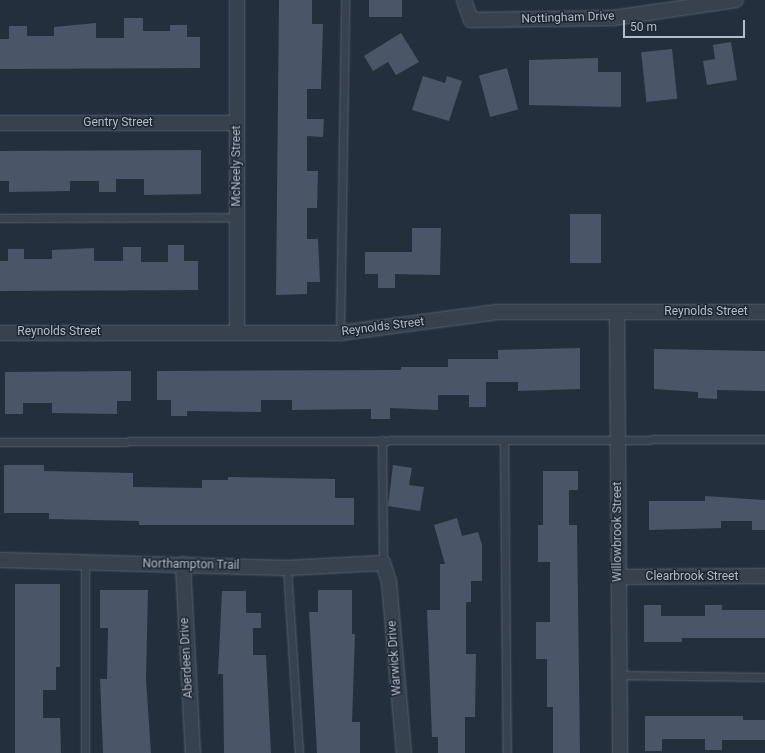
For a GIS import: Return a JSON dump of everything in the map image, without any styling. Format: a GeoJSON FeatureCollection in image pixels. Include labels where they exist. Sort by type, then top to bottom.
{"type":"FeatureCollection","features":[{"type":"Feature","properties":{"kind":"street","name":"McNeely Street"},"geometry":{"type":"LineString","coordinates":[[237,0],[237,332]]}},
{"type":"Feature","properties":{"kind":"street","name":"Nottingham Drive"},"geometry":{"type":"LineString","coordinates":[[464,0],[471,20],[613,18],[736,0]]}},
{"type":"Feature","properties":{"kind":"street","name":"Gentry Street"},"geometry":{"type":"LineString","coordinates":[[0,123],[236,123]]}},
{"type":"Feature","properties":{"kind":"street","name":"Reynolds Street"},"geometry":{"type":"LineString","coordinates":[[0,333],[340,333],[498,312],[765,312]]}},
{"type":"Feature","properties":{"kind":"street","name":"Willowbrook Street"},"geometry":{"type":"LineString","coordinates":[[617,312],[620,753]]}},
{"type":"Feature","properties":{"kind":"street","name":"Northampton Trail"},"geometry":{"type":"LineString","coordinates":[[0,560],[86,564],[183,564],[287,568],[383,563]]}},
{"type":"Feature","properties":{"kind":"street","name":"Warwick Drive"},"geometry":{"type":"LineString","coordinates":[[383,563],[389,582],[404,753]]}},
{"type":"Feature","properties":{"kind":"street","name":"Aberdeen Drive"},"geometry":{"type":"LineString","coordinates":[[183,564],[193,753]]}},
{"type":"Feature","properties":{"kind":"street","name":"Clearbrook Street"},"geometry":{"type":"LineString","coordinates":[[619,577],[765,576]]}},
{"type":"Feature","properties":{"kind":"lane"},"geometry":{"type":"LineString","coordinates":[[340,333],[345,0]]}},
{"type":"Feature","properties":{"kind":"lane"},"geometry":{"type":"LineString","coordinates":[[0,218],[237,217]]}},
{"type":"Feature","properties":{"kind":"lane"},"geometry":{"type":"LineString","coordinates":[[0,442],[504,440],[618,438],[765,440]]}},
{"type":"Feature","properties":{"kind":"lane"},"geometry":{"type":"LineString","coordinates":[[382,440],[383,563]]}},
{"type":"Feature","properties":{"kind":"lane"},"geometry":{"type":"LineString","coordinates":[[504,440],[508,753]]}},
{"type":"Feature","properties":{"kind":"lane"},"geometry":{"type":"LineString","coordinates":[[85,753],[86,564]]}},
{"type":"Feature","properties":{"kind":"lane"},"geometry":{"type":"LineString","coordinates":[[287,568],[299,753]]}},
{"type":"Feature","properties":{"kind":"lane"},"geometry":{"type":"LineString","coordinates":[[619,675],[765,677]]}},
{"type":"Feature","properties":{"kind":"building"},"geometry":{"type":"Polygon","coordinates":[[[279,0],[312,0],[312,24],[323,24],[321,89],[307,89],[307,119],[324,119],[323,137],[307,136],[307,171],[318,171],[317,208],[307,208],[307,239],[318,239],[320,282],[307,282],[307,294],[276,295],[279,0]]]}},
{"type":"Feature","properties":{"kind":"building"},"geometry":{"type":"Polygon","coordinates":[[[369,0],[402,0],[402,17],[369,17],[369,0]]]}},
{"type":"Feature","properties":{"kind":"building"},"geometry":{"type":"Polygon","coordinates":[[[124,18],[143,18],[143,31],[170,31],[170,25],[187,25],[187,37],[200,37],[200,68],[0,69],[0,39],[9,39],[9,26],[27,26],[27,36],[54,36],[54,27],[96,23],[96,38],[124,38],[124,18]]]}},
{"type":"Feature","properties":{"kind":"building"},"geometry":{"type":"Polygon","coordinates":[[[401,33],[419,62],[396,75],[388,62],[373,71],[364,56],[401,33]]]}},
{"type":"Feature","properties":{"kind":"building"},"geometry":{"type":"Polygon","coordinates":[[[731,42],[737,80],[707,85],[703,61],[715,59],[713,45],[731,42]]]}},
{"type":"Feature","properties":{"kind":"building"},"geometry":{"type":"Polygon","coordinates":[[[672,49],[677,99],[646,102],[641,52],[672,49]]]}},
{"type":"Feature","properties":{"kind":"building"},"geometry":{"type":"Polygon","coordinates":[[[598,58],[598,72],[621,72],[621,107],[529,105],[529,60],[598,58]]]}},
{"type":"Feature","properties":{"kind":"building"},"geometry":{"type":"Polygon","coordinates":[[[507,68],[518,110],[490,117],[479,76],[507,68]]]}},
{"type":"Feature","properties":{"kind":"building"},"geometry":{"type":"Polygon","coordinates":[[[423,76],[445,83],[447,76],[462,81],[449,121],[412,110],[423,76]]]}},
{"type":"Feature","properties":{"kind":"building"},"geometry":{"type":"Polygon","coordinates":[[[201,150],[201,194],[144,195],[144,179],[116,179],[116,192],[99,192],[99,181],[70,181],[70,191],[9,192],[9,181],[0,181],[0,151],[201,150]]]}},
{"type":"Feature","properties":{"kind":"building"},"geometry":{"type":"Polygon","coordinates":[[[570,214],[601,214],[601,263],[570,263],[570,214]]]}},
{"type":"Feature","properties":{"kind":"building"},"geometry":{"type":"Polygon","coordinates":[[[412,228],[441,228],[440,275],[395,274],[395,288],[378,288],[378,274],[365,274],[365,252],[412,252],[412,228]]]}},
{"type":"Feature","properties":{"kind":"building"},"geometry":{"type":"Polygon","coordinates":[[[168,245],[184,245],[184,261],[198,261],[198,290],[0,291],[0,261],[8,261],[8,249],[24,249],[24,259],[52,259],[52,250],[94,248],[94,261],[123,261],[123,247],[141,247],[141,262],[168,262],[168,245]]]}},
{"type":"Feature","properties":{"kind":"building"},"geometry":{"type":"Polygon","coordinates":[[[580,348],[580,389],[518,391],[518,382],[486,382],[486,407],[469,407],[469,395],[438,395],[438,410],[390,408],[390,419],[371,419],[371,409],[292,410],[292,400],[261,400],[261,412],[187,411],[187,416],[171,416],[171,400],[157,400],[157,371],[401,370],[401,367],[448,367],[448,359],[498,359],[498,350],[580,348]]]}},
{"type":"Feature","properties":{"kind":"building"},"geometry":{"type":"Polygon","coordinates":[[[654,349],[765,351],[765,391],[717,390],[717,399],[698,398],[698,392],[654,389],[654,349]]]}},
{"type":"Feature","properties":{"kind":"building"},"geometry":{"type":"Polygon","coordinates":[[[131,371],[131,401],[117,401],[117,414],[52,413],[52,403],[23,403],[23,414],[5,414],[5,372],[131,371]]]}},
{"type":"Feature","properties":{"kind":"building"},"geometry":{"type":"Polygon","coordinates":[[[4,465],[44,465],[44,471],[133,473],[133,487],[202,488],[202,480],[228,480],[228,477],[335,479],[335,498],[354,498],[354,525],[139,525],[139,521],[49,519],[49,513],[4,513],[4,465]]]}},
{"type":"Feature","properties":{"kind":"building"},"geometry":{"type":"Polygon","coordinates":[[[393,465],[412,468],[409,485],[424,487],[420,511],[388,506],[393,465]]]}},
{"type":"Feature","properties":{"kind":"building"},"geometry":{"type":"Polygon","coordinates":[[[543,471],[578,471],[578,490],[569,490],[569,525],[577,525],[580,753],[553,753],[553,707],[547,707],[547,659],[536,659],[536,622],[550,622],[550,562],[538,562],[538,525],[543,525],[543,471]]]}},
{"type":"Feature","properties":{"kind":"building"},"geometry":{"type":"Polygon","coordinates":[[[705,496],[765,500],[765,530],[752,530],[752,521],[721,521],[721,528],[649,530],[649,501],[705,501],[705,496]]]}},
{"type":"Feature","properties":{"kind":"building"},"geometry":{"type":"Polygon","coordinates":[[[457,518],[462,536],[478,532],[482,545],[482,581],[471,581],[471,602],[466,602],[466,654],[476,654],[475,717],[465,717],[465,753],[438,753],[438,737],[432,737],[427,610],[440,610],[440,564],[445,564],[434,525],[457,518]]]}},
{"type":"Feature","properties":{"kind":"building"},"geometry":{"type":"Polygon","coordinates":[[[15,584],[60,584],[60,667],[56,667],[56,690],[43,690],[43,718],[60,718],[61,753],[15,753],[15,584]]]}},
{"type":"Feature","properties":{"kind":"building"},"geometry":{"type":"Polygon","coordinates":[[[100,590],[148,590],[146,679],[151,753],[103,753],[100,679],[107,679],[108,628],[100,628],[100,590]]]}},
{"type":"Feature","properties":{"kind":"building"},"geometry":{"type":"Polygon","coordinates":[[[318,590],[352,590],[352,634],[355,634],[352,722],[360,722],[360,753],[317,753],[309,612],[318,612],[318,590]]]}},
{"type":"Feature","properties":{"kind":"building"},"geometry":{"type":"Polygon","coordinates":[[[222,591],[246,591],[246,613],[261,613],[261,628],[253,628],[253,655],[266,655],[271,753],[224,753],[223,674],[218,674],[222,591]]]}},
{"type":"Feature","properties":{"kind":"building"},"geometry":{"type":"Polygon","coordinates":[[[644,605],[661,605],[661,616],[705,616],[705,605],[722,605],[722,610],[765,610],[765,638],[682,638],[682,642],[644,642],[644,605]]]}},
{"type":"Feature","properties":{"kind":"building"},"geometry":{"type":"Polygon","coordinates":[[[645,716],[743,716],[743,720],[765,720],[765,740],[722,740],[722,750],[705,750],[705,739],[662,739],[662,751],[645,751],[645,716]]]}}]}
